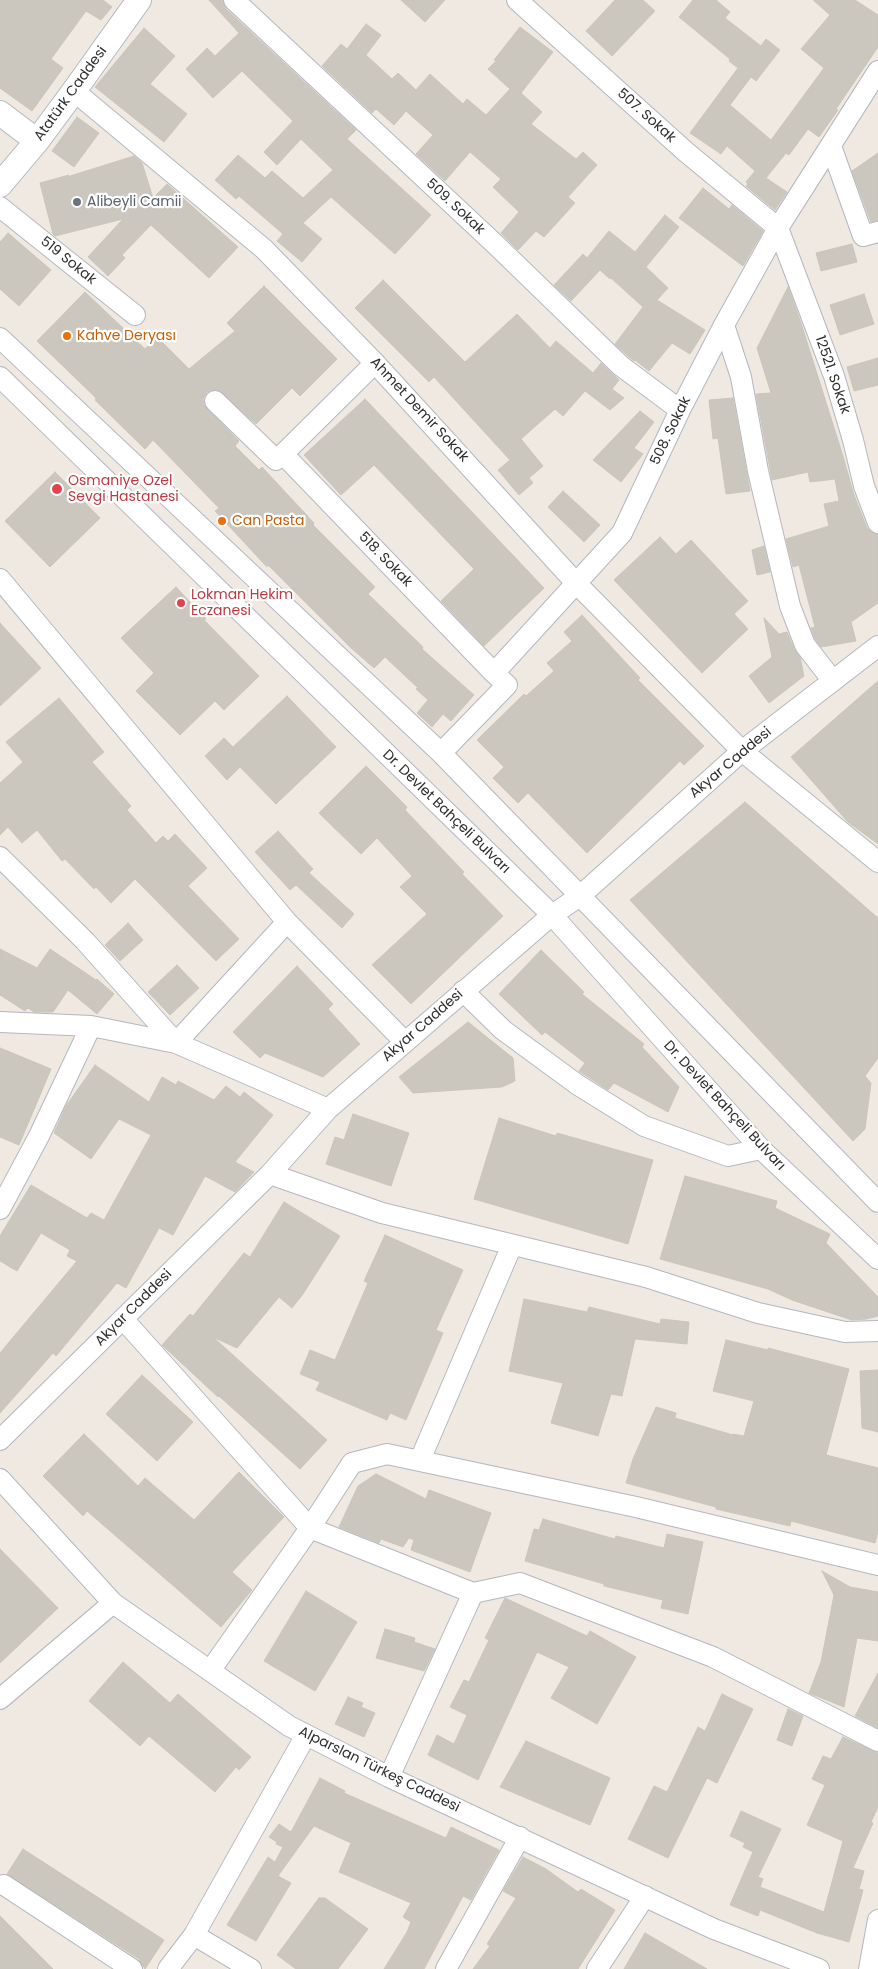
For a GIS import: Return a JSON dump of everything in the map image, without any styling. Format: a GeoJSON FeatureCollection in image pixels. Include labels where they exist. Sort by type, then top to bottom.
{"type":"FeatureCollection","features":[{"type":"Feature","properties":{"kind":"street","name":"509. Sokak"},"geometry":{"type":"LineString","coordinates":[[234,0],[489,239],[621,366],[680,410]]}},
{"type":"Feature","properties":{"kind":"street","name":"507. Sokak"},"geometry":{"type":"LineString","coordinates":[[517,0],[686,152],[778,228]]}},
{"type":"Feature","properties":{"kind":"street","name":"Atatürk Caddesi"},"geometry":{"type":"LineString","coordinates":[[0,185],[37,141],[74,92],[131,3]]}},
{"type":"Feature","properties":{"kind":"street","name":"508. Sokak"},"geometry":{"type":"LineString","coordinates":[[494,673],[622,533],[680,410],[724,325],[778,228],[831,146],[875,86]]}},
{"type":"Feature","properties":{"kind":"street","name":"Ahmet Demir Sokak"},"geometry":{"type":"LineString","coordinates":[[74,92],[264,249],[375,362],[576,583],[742,751],[878,862]]}},
{"type":"Feature","properties":{"kind":"street"},"geometry":{"type":"LineString","coordinates":[[0,112],[37,141]]}},
{"type":"Feature","properties":{"kind":"street"},"geometry":{"type":"LineString","coordinates":[[831,146],[862,236],[878,232]]}},
{"type":"Feature","properties":{"kind":"street","name":"519 Sokak"},"geometry":{"type":"LineString","coordinates":[[0,207],[135,315]]}},
{"type":"Feature","properties":{"kind":"street","name":"12521. Sokak"},"geometry":{"type":"LineString","coordinates":[[778,228],[834,376],[864,486],[878,523]]}},
{"type":"Feature","properties":{"kind":"street"},"geometry":{"type":"LineString","coordinates":[[724,325],[741,377],[758,471],[790,606],[806,644],[833,681]]}},
{"type":"Feature","properties":{"kind":"street"},"geometry":{"type":"LineString","coordinates":[[0,338],[441,753],[878,1202]]}},
{"type":"Feature","properties":{"kind":"street"},"geometry":{"type":"LineString","coordinates":[[279,457],[375,362]]}},
{"type":"Feature","properties":{"kind":"street","name":"Dr. Devlet Bahçeli Bulvarı"},"geometry":{"type":"LineString","coordinates":[[0,377],[552,915],[760,1149],[878,1259]]}},
{"type":"Feature","properties":{"kind":"street","name":"518. Sokak"},"geometry":{"type":"LineString","coordinates":[[215,400],[279,457],[494,673]]}},
{"type":"Feature","properties":{"kind":"street"},"geometry":{"type":"LineString","coordinates":[[0,580],[287,922],[405,1042]]}},
{"type":"Feature","properties":{"kind":"street","name":"Akyar Caddesi"},"geometry":{"type":"LineString","coordinates":[[0,1440],[270,1174],[328,1109],[552,915],[580,896],[742,751],[878,646]]}},
{"type":"Feature","properties":{"kind":"street"},"geometry":{"type":"LineString","coordinates":[[441,753],[507,685],[494,673]]}},
{"type":"Feature","properties":{"kind":"street"},"geometry":{"type":"LineString","coordinates":[[0,857],[85,941],[176,1043]]}},
{"type":"Feature","properties":{"kind":"street"},"geometry":{"type":"LineString","coordinates":[[176,1043],[287,922]]}},
{"type":"Feature","properties":{"kind":"street"},"geometry":{"type":"LineString","coordinates":[[463,991],[503,1030],[578,1085],[644,1126],[728,1156],[760,1149]]}},
{"type":"Feature","properties":{"kind":"street"},"geometry":{"type":"LineString","coordinates":[[0,1022],[91,1026],[176,1043],[328,1109]]}},
{"type":"Feature","properties":{"kind":"street"},"geometry":{"type":"LineString","coordinates":[[0,1209],[39,1136],[91,1026]]}},
{"type":"Feature","properties":{"kind":"street"},"geometry":{"type":"LineString","coordinates":[[270,1174],[382,1213],[646,1277],[758,1313],[845,1332],[878,1331]]}},
{"type":"Feature","properties":{"kind":"street"},"geometry":{"type":"LineString","coordinates":[[420,1460],[512,1245]]}},
{"type":"Feature","properties":{"kind":"street"},"geometry":{"type":"LineString","coordinates":[[123,1320],[310,1528],[473,1593],[520,1583],[713,1657],[878,1741]]}},
{"type":"Feature","properties":{"kind":"street"},"geometry":{"type":"LineString","coordinates":[[210,1671],[310,1528],[352,1462],[387,1454],[636,1507],[878,1565]]}},
{"type":"Feature","properties":{"kind":"street","name":"Alparslan Türkeş Caddesi"},"geometry":{"type":"LineString","coordinates":[[0,1479],[113,1603],[288,1726],[389,1777],[714,1929],[819,1969]]}},
{"type":"Feature","properties":{"kind":"street"},"geometry":{"type":"LineString","coordinates":[[389,1777],[473,1593]]}},
{"type":"Feature","properties":{"kind":"street"},"geometry":{"type":"LineString","coordinates":[[0,1699],[113,1603]]}},
{"type":"Feature","properties":{"kind":"street"},"geometry":{"type":"LineString","coordinates":[[168,1969],[194,1935],[306,1735]]}},
{"type":"Feature","properties":{"kind":"street"},"geometry":{"type":"LineString","coordinates":[[446,1969],[520,1837]]}},
{"type":"Feature","properties":{"kind":"street"},"geometry":{"type":"LineString","coordinates":[[4,1885],[132,1969]]}},
{"type":"Feature","properties":{"kind":"street"},"geometry":{"type":"LineString","coordinates":[[597,1969],[645,1896]]}},
{"type":"Feature","properties":{"kind":"street"},"geometry":{"type":"LineString","coordinates":[[869,1969],[878,1920]]}},
{"type":"Feature","properties":{"kind":"street"},"geometry":{"type":"LineString","coordinates":[[194,1935],[251,1969]]}},
{"type":"Feature","properties":{"kind":"building"},"geometry":{"type":"Polygon","coordinates":[[[0,0],[103,0],[112,7],[101,20],[86,11],[51,59],[63,68],[32,111],[0,88],[0,0]]]}},
{"type":"Feature","properties":{"kind":"building"},"geometry":{"type":"Polygon","coordinates":[[[209,0],[222,0],[226,9],[356,130],[347,139],[431,215],[395,254],[331,197],[303,223],[322,239],[302,262],[277,241],[283,234],[239,196],[236,199],[215,180],[238,155],[265,178],[272,171],[303,198],[333,170],[301,139],[277,165],[264,152],[293,121],[242,71],[213,98],[186,69],[207,48],[215,56],[239,33],[209,0]]]}},
{"type":"Feature","properties":{"kind":"building"},"geometry":{"type":"Polygon","coordinates":[[[401,0],[445,0],[425,22],[401,0]]]}},
{"type":"Feature","properties":{"kind":"building"},"geometry":{"type":"Polygon","coordinates":[[[615,0],[643,0],[655,11],[612,56],[586,31],[615,0]]]}},
{"type":"Feature","properties":{"kind":"building"},"geometry":{"type":"Polygon","coordinates":[[[693,0],[716,0],[730,12],[725,18],[761,46],[766,39],[780,50],[756,81],[751,77],[730,105],[771,140],[824,68],[801,49],[830,15],[813,0],[855,0],[878,15],[878,47],[836,109],[838,110],[819,137],[808,129],[789,155],[786,153],[766,178],[787,192],[775,210],[746,186],[748,184],[746,182],[755,171],[727,146],[721,154],[690,133],[738,68],[729,61],[730,59],[679,17],[693,0]]]}},
{"type":"Feature","properties":{"kind":"building"},"geometry":{"type":"Polygon","coordinates":[[[366,24],[381,35],[366,55],[392,79],[398,73],[416,90],[430,74],[463,104],[467,99],[486,115],[510,89],[488,69],[496,61],[494,60],[520,27],[553,52],[521,93],[542,112],[531,124],[576,159],[583,152],[597,165],[568,197],[575,203],[544,237],[536,231],[518,250],[501,233],[519,212],[493,187],[501,179],[470,152],[445,181],[416,154],[433,135],[406,111],[394,125],[376,109],[372,113],[322,66],[341,44],[347,49],[366,24]]]}},
{"type":"Feature","properties":{"kind":"building"},"geometry":{"type":"Polygon","coordinates":[[[144,28],[175,56],[150,84],[187,114],[164,142],[95,87],[144,28]]]}},
{"type":"Feature","properties":{"kind":"building"},"geometry":{"type":"Polygon","coordinates":[[[77,117],[99,133],[74,167],[52,151],[77,117]]]}},
{"type":"Feature","properties":{"kind":"building"},"geometry":{"type":"Polygon","coordinates":[[[878,153],[878,220],[871,222],[852,171],[878,153]]]}},
{"type":"Feature","properties":{"kind":"building"},"geometry":{"type":"Polygon","coordinates":[[[134,156],[142,163],[153,198],[167,184],[238,247],[209,278],[151,225],[122,255],[125,258],[108,276],[88,257],[123,219],[55,236],[53,234],[40,183],[69,175],[67,177],[134,156]]]}},
{"type":"Feature","properties":{"kind":"building"},"geometry":{"type":"Polygon","coordinates":[[[703,188],[729,209],[732,205],[763,231],[743,266],[679,218],[703,188]]]}},
{"type":"Feature","properties":{"kind":"building"},"geometry":{"type":"Polygon","coordinates":[[[665,215],[679,227],[646,267],[668,288],[657,300],[705,330],[690,354],[672,343],[649,371],[615,344],[643,307],[611,278],[600,270],[571,301],[554,285],[583,254],[587,258],[609,231],[635,252],[665,215]]]}},
{"type":"Feature","properties":{"kind":"building"},"geometry":{"type":"Polygon","coordinates":[[[8,233],[51,270],[19,306],[0,289],[0,242],[8,233]]]}},
{"type":"Feature","properties":{"kind":"building"},"geometry":{"type":"Polygon","coordinates":[[[852,244],[857,262],[821,271],[816,253],[852,244]]]}},
{"type":"Feature","properties":{"kind":"building"},"geometry":{"type":"Polygon","coordinates":[[[383,280],[465,362],[517,314],[550,348],[556,341],[593,373],[601,363],[619,380],[612,389],[624,398],[610,410],[585,391],[563,416],[555,409],[521,439],[543,466],[529,478],[533,483],[519,495],[498,470],[510,460],[434,377],[429,382],[355,308],[383,280]]]}},
{"type":"Feature","properties":{"kind":"building"},"geometry":{"type":"Polygon","coordinates":[[[264,286],[337,359],[300,396],[292,388],[256,424],[218,390],[207,392],[203,399],[204,405],[239,441],[235,446],[259,470],[262,467],[314,523],[313,525],[375,587],[368,594],[423,647],[422,649],[474,695],[451,721],[443,714],[432,727],[417,713],[428,700],[416,689],[418,688],[385,657],[374,668],[350,647],[268,565],[267,567],[215,511],[219,508],[153,440],[145,449],[37,341],[85,292],[145,349],[157,337],[189,369],[235,331],[227,323],[264,286]]]}},
{"type":"Feature","properties":{"kind":"building"},"geometry":{"type":"Polygon","coordinates":[[[788,287],[801,323],[854,495],[867,528],[878,535],[878,603],[851,622],[856,641],[821,647],[815,639],[811,628],[815,627],[799,565],[793,567],[786,539],[829,526],[824,504],[839,501],[835,479],[810,482],[808,472],[772,480],[756,394],[771,393],[757,348],[788,287]]]}},
{"type":"Feature","properties":{"kind":"building"},"geometry":{"type":"Polygon","coordinates":[[[864,294],[874,324],[840,335],[830,305],[864,294]]]}},
{"type":"Feature","properties":{"kind":"building"},"geometry":{"type":"Polygon","coordinates":[[[878,358],[878,385],[854,391],[847,367],[878,358]]]}},
{"type":"Feature","properties":{"kind":"building"},"geometry":{"type":"Polygon","coordinates":[[[733,398],[750,491],[726,494],[718,438],[713,439],[709,400],[733,398]]]}},
{"type":"Feature","properties":{"kind":"building"},"geometry":{"type":"Polygon","coordinates":[[[365,399],[544,588],[484,646],[441,601],[474,569],[374,465],[341,495],[304,455],[365,399]]]}},
{"type":"Feature","properties":{"kind":"building"},"geometry":{"type":"Polygon","coordinates":[[[640,411],[654,422],[634,448],[643,454],[621,482],[593,460],[640,411]]]}},
{"type":"Feature","properties":{"kind":"building"},"geometry":{"type":"Polygon","coordinates":[[[55,472],[100,518],[50,567],[5,521],[55,472]]]}},
{"type":"Feature","properties":{"kind":"building"},"geometry":{"type":"Polygon","coordinates":[[[563,491],[600,525],[584,542],[548,507],[563,491]]]}},
{"type":"Feature","properties":{"kind":"building"},"geometry":{"type":"Polygon","coordinates":[[[660,537],[676,554],[691,540],[748,601],[734,614],[748,629],[702,673],[614,580],[660,537]]]}},
{"type":"Feature","properties":{"kind":"building"},"geometry":{"type":"Polygon","coordinates":[[[764,546],[770,572],[757,575],[752,550],[764,546]]]}},
{"type":"Feature","properties":{"kind":"building"},"geometry":{"type":"Polygon","coordinates":[[[176,587],[206,619],[204,620],[259,676],[224,710],[215,701],[180,735],[136,691],[154,673],[121,638],[176,587]]]}},
{"type":"Feature","properties":{"kind":"building"},"geometry":{"type":"Polygon","coordinates":[[[582,615],[640,678],[638,680],[704,746],[684,765],[680,761],[587,853],[528,793],[518,803],[493,778],[504,767],[477,740],[524,694],[526,696],[554,671],[547,663],[572,641],[564,632],[582,615]]]}},
{"type":"Feature","properties":{"kind":"building"},"geometry":{"type":"Polygon","coordinates":[[[764,618],[779,634],[787,632],[794,649],[800,657],[804,676],[769,703],[749,676],[772,657],[764,618]]]}},
{"type":"Feature","properties":{"kind":"building"},"geometry":{"type":"Polygon","coordinates":[[[0,623],[41,668],[0,706],[0,623]]]}},
{"type":"Feature","properties":{"kind":"building"},"geometry":{"type":"Polygon","coordinates":[[[878,681],[878,844],[848,822],[791,757],[878,681]]]}},
{"type":"Feature","properties":{"kind":"building"},"geometry":{"type":"Polygon","coordinates":[[[287,696],[336,747],[276,804],[240,767],[227,780],[205,756],[224,738],[233,747],[287,696]]]}},
{"type":"Feature","properties":{"kind":"building"},"geometry":{"type":"Polygon","coordinates":[[[59,698],[104,752],[92,762],[131,806],[127,810],[156,843],[163,836],[168,841],[175,834],[207,868],[188,886],[239,939],[216,961],[135,879],[111,903],[96,887],[94,889],[65,859],[62,861],[37,830],[22,843],[8,827],[0,835],[0,783],[23,762],[6,742],[59,698]]]}},
{"type":"Feature","properties":{"kind":"building"},"geometry":{"type":"Polygon","coordinates":[[[366,766],[407,807],[405,810],[464,872],[462,874],[503,916],[411,1004],[372,965],[427,914],[400,887],[412,876],[377,838],[361,854],[319,813],[366,766]]]}},
{"type":"Feature","properties":{"kind":"building"},"geometry":{"type":"Polygon","coordinates":[[[745,802],[878,918],[878,1058],[865,1076],[871,1083],[865,1129],[853,1141],[630,900],[745,802]]]}},
{"type":"Feature","properties":{"kind":"building"},"geometry":{"type":"Polygon","coordinates":[[[278,831],[313,869],[309,873],[354,914],[342,928],[296,885],[290,890],[255,852],[278,831]]]}},
{"type":"Feature","properties":{"kind":"building"},"geometry":{"type":"Polygon","coordinates":[[[128,923],[143,940],[120,961],[105,945],[128,923]]]}},
{"type":"Feature","properties":{"kind":"building"},"geometry":{"type":"Polygon","coordinates":[[[0,949],[37,968],[50,949],[97,979],[114,994],[97,1014],[68,990],[53,1012],[34,1012],[28,1008],[25,1011],[0,995],[0,949]]]}},
{"type":"Feature","properties":{"kind":"building"},"geometry":{"type":"Polygon","coordinates":[[[541,950],[584,992],[582,994],[644,1044],[642,1047],[679,1087],[668,1112],[614,1083],[608,1090],[579,1071],[585,1063],[545,1032],[542,1035],[499,994],[541,950]]]}},
{"type":"Feature","properties":{"kind":"building"},"geometry":{"type":"Polygon","coordinates":[[[177,965],[199,988],[170,1015],[148,992],[177,965]]]}},
{"type":"Feature","properties":{"kind":"building"},"geometry":{"type":"Polygon","coordinates":[[[297,966],[333,1004],[328,1009],[360,1044],[323,1077],[265,1053],[260,1058],[233,1032],[297,966]]]}},
{"type":"Feature","properties":{"kind":"building"},"geometry":{"type":"Polygon","coordinates":[[[468,1022],[513,1058],[515,1081],[502,1087],[413,1093],[399,1077],[468,1022]]]}},
{"type":"Feature","properties":{"kind":"building"},"geometry":{"type":"Polygon","coordinates":[[[0,1048],[51,1069],[19,1145],[0,1137],[0,1048]]]}},
{"type":"Feature","properties":{"kind":"building"},"geometry":{"type":"Polygon","coordinates":[[[95,1065],[149,1102],[162,1077],[176,1085],[178,1081],[214,1100],[226,1086],[240,1097],[244,1092],[273,1115],[235,1162],[254,1172],[235,1192],[205,1176],[173,1235],[159,1228],[126,1288],[117,1283],[56,1356],[53,1353],[0,1413],[0,1353],[77,1261],[67,1256],[70,1250],[41,1233],[17,1271],[0,1261],[0,1236],[31,1185],[87,1218],[91,1213],[104,1220],[151,1135],[119,1119],[91,1159],[54,1133],[66,1106],[95,1065]]]}},
{"type":"Feature","properties":{"kind":"building"},"geometry":{"type":"Polygon","coordinates":[[[353,1114],[409,1133],[391,1186],[326,1164],[335,1137],[344,1140],[353,1114]]]}},
{"type":"Feature","properties":{"kind":"building"},"geometry":{"type":"Polygon","coordinates":[[[499,1118],[556,1136],[557,1133],[653,1160],[628,1244],[474,1199],[499,1118]]]}},
{"type":"Feature","properties":{"kind":"building"},"geometry":{"type":"Polygon","coordinates":[[[685,1176],[777,1201],[775,1208],[830,1234],[826,1243],[878,1297],[878,1316],[852,1320],[792,1300],[768,1289],[660,1259],[685,1176]]]}},
{"type":"Feature","properties":{"kind":"building"},"geometry":{"type":"Polygon","coordinates":[[[284,1202],[340,1236],[292,1308],[279,1297],[237,1348],[213,1337],[327,1440],[300,1469],[162,1345],[190,1314],[193,1316],[244,1253],[250,1257],[284,1202]]]}},
{"type":"Feature","properties":{"kind":"building"},"geometry":{"type":"Polygon","coordinates":[[[385,1235],[463,1270],[436,1330],[443,1333],[406,1420],[390,1413],[387,1420],[316,1390],[320,1382],[300,1374],[310,1350],[335,1360],[368,1283],[364,1281],[385,1235]]]}},
{"type":"Feature","properties":{"kind":"building"},"geometry":{"type":"Polygon","coordinates":[[[524,1299],[587,1312],[589,1307],[660,1324],[661,1319],[689,1322],[687,1344],[635,1339],[622,1396],[611,1394],[598,1436],[551,1423],[563,1383],[509,1371],[524,1299]]]}},
{"type":"Feature","properties":{"kind":"building"},"geometry":{"type":"Polygon","coordinates":[[[726,1340],[768,1350],[768,1348],[849,1369],[826,1455],[878,1468],[878,1531],[875,1543],[791,1521],[790,1526],[716,1509],[716,1507],[626,1483],[633,1459],[656,1407],[676,1413],[675,1418],[733,1435],[744,1436],[754,1401],[713,1391],[726,1340]]]}},
{"type":"Feature","properties":{"kind":"building"},"geometry":{"type":"Polygon","coordinates":[[[878,1370],[878,1432],[862,1428],[860,1371],[878,1370]]]}},
{"type":"Feature","properties":{"kind":"building"},"geometry":{"type":"Polygon","coordinates":[[[142,1375],[193,1422],[157,1461],[106,1414],[142,1375]]]}},
{"type":"Feature","properties":{"kind":"building"},"geometry":{"type":"Polygon","coordinates":[[[84,1434],[138,1486],[145,1478],[194,1520],[239,1472],[284,1517],[232,1572],[252,1590],[221,1627],[87,1511],[83,1516],[43,1476],[84,1434]]]}},
{"type":"Feature","properties":{"kind":"building"},"geometry":{"type":"Polygon","coordinates":[[[376,1474],[426,1499],[429,1490],[491,1513],[470,1572],[411,1550],[414,1540],[409,1538],[403,1547],[381,1539],[379,1543],[339,1527],[358,1486],[376,1474]]]}},
{"type":"Feature","properties":{"kind":"building"},"geometry":{"type":"Polygon","coordinates":[[[543,1519],[615,1539],[616,1536],[664,1548],[667,1534],[703,1542],[688,1614],[661,1608],[663,1600],[604,1586],[604,1584],[525,1561],[534,1529],[539,1530],[543,1519]]]}},
{"type":"Feature","properties":{"kind":"building"},"geometry":{"type":"Polygon","coordinates":[[[0,1549],[58,1608],[0,1663],[0,1549]]]}},
{"type":"Feature","properties":{"kind":"building"},"geometry":{"type":"Polygon","coordinates":[[[822,1571],[850,1587],[878,1592],[878,1641],[857,1638],[844,1707],[809,1693],[821,1662],[834,1595],[822,1571]]]}},
{"type":"Feature","properties":{"kind":"building"},"geometry":{"type":"Polygon","coordinates":[[[306,1591],[357,1622],[315,1691],[264,1661],[306,1591]]]}},
{"type":"Feature","properties":{"kind":"building"},"geometry":{"type":"Polygon","coordinates":[[[505,1598],[587,1636],[590,1631],[636,1657],[597,1724],[551,1698],[569,1667],[537,1652],[478,1780],[428,1755],[437,1735],[454,1744],[467,1715],[450,1707],[464,1680],[469,1682],[489,1640],[485,1638],[505,1598]]]}},
{"type":"Feature","properties":{"kind":"building"},"geometry":{"type":"Polygon","coordinates":[[[385,1629],[415,1638],[414,1642],[435,1649],[424,1671],[376,1658],[385,1629]]]}},
{"type":"Feature","properties":{"kind":"building"},"geometry":{"type":"Polygon","coordinates":[[[123,1662],[170,1703],[178,1694],[251,1757],[239,1770],[236,1767],[215,1792],[149,1736],[140,1746],[89,1701],[123,1662]]]}},
{"type":"Feature","properties":{"kind":"building"},"geometry":{"type":"Polygon","coordinates":[[[878,1673],[878,1728],[855,1716],[878,1673]]]}},
{"type":"Feature","properties":{"kind":"building"},"geometry":{"type":"Polygon","coordinates":[[[722,1694],[753,1709],[717,1783],[707,1778],[668,1858],[628,1839],[654,1786],[667,1792],[698,1727],[705,1731],[722,1694]]]}},
{"type":"Feature","properties":{"kind":"building"},"geometry":{"type":"Polygon","coordinates":[[[348,1697],[363,1703],[361,1707],[375,1713],[364,1737],[335,1724],[348,1697]]]}},
{"type":"Feature","properties":{"kind":"building"},"geometry":{"type":"Polygon","coordinates":[[[788,1709],[803,1716],[792,1746],[777,1740],[788,1709]]]}},
{"type":"Feature","properties":{"kind":"building"},"geometry":{"type":"Polygon","coordinates":[[[843,1737],[878,1753],[878,1807],[853,1868],[864,1871],[859,1889],[863,1890],[849,1942],[817,1933],[760,1910],[758,1916],[730,1905],[753,1852],[743,1847],[745,1843],[730,1836],[741,1811],[781,1829],[758,1877],[763,1879],[760,1887],[824,1912],[843,1841],[807,1825],[825,1785],[812,1779],[823,1756],[831,1759],[843,1737]]]}},
{"type":"Feature","properties":{"kind":"building"},"geometry":{"type":"Polygon","coordinates":[[[526,1741],[610,1778],[590,1825],[500,1787],[526,1741]]]}},
{"type":"Feature","properties":{"kind":"building"},"geometry":{"type":"Polygon","coordinates":[[[320,1778],[345,1791],[344,1793],[446,1838],[451,1827],[499,1850],[471,1900],[463,1896],[424,1969],[384,1969],[407,1932],[411,1922],[403,1917],[411,1903],[339,1872],[351,1843],[314,1826],[278,1876],[291,1883],[256,1941],[227,1925],[268,1857],[275,1862],[283,1847],[276,1844],[277,1842],[269,1837],[279,1824],[291,1832],[320,1778]]]}},
{"type":"Feature","properties":{"kind":"building"},"geometry":{"type":"Polygon","coordinates":[[[23,1849],[164,1940],[145,1969],[139,1959],[7,1874],[23,1849]]]}},
{"type":"Feature","properties":{"kind":"building"},"geometry":{"type":"Polygon","coordinates":[[[523,1857],[546,1869],[578,1892],[581,1889],[615,1910],[578,1969],[473,1969],[490,1946],[487,1944],[516,1898],[503,1891],[523,1857]]]}},
{"type":"Feature","properties":{"kind":"building"},"geometry":{"type":"Polygon","coordinates":[[[319,1898],[325,1898],[368,1929],[338,1969],[296,1969],[277,1955],[319,1898]]]}},
{"type":"Feature","properties":{"kind":"building"},"geometry":{"type":"Polygon","coordinates":[[[0,1916],[53,1969],[0,1969],[0,1916]]]}},
{"type":"Feature","properties":{"kind":"building"},"geometry":{"type":"Polygon","coordinates":[[[645,1933],[707,1969],[624,1969],[645,1933]]]}},
{"type":"Feature","properties":{"kind":"place","name":"Alibeyli Camii"},"geometry":{"type":"Point","coordinates":[77,202]}},
{"type":"Feature","properties":{"kind":"place","name":"Kahve Deryası"},"geometry":{"type":"Point","coordinates":[67,336]}},
{"type":"Feature","properties":{"kind":"place","name":"Osmaniye Ozel Sevgi Hastanesi"},"geometry":{"type":"Point","coordinates":[57,489]}},
{"type":"Feature","properties":{"kind":"place","name":"Can Pasta"},"geometry":{"type":"Point","coordinates":[222,521]}},
{"type":"Feature","properties":{"kind":"place","name":"Lokman Hekim Eczanesi"},"geometry":{"type":"Point","coordinates":[181,603]}}]}
